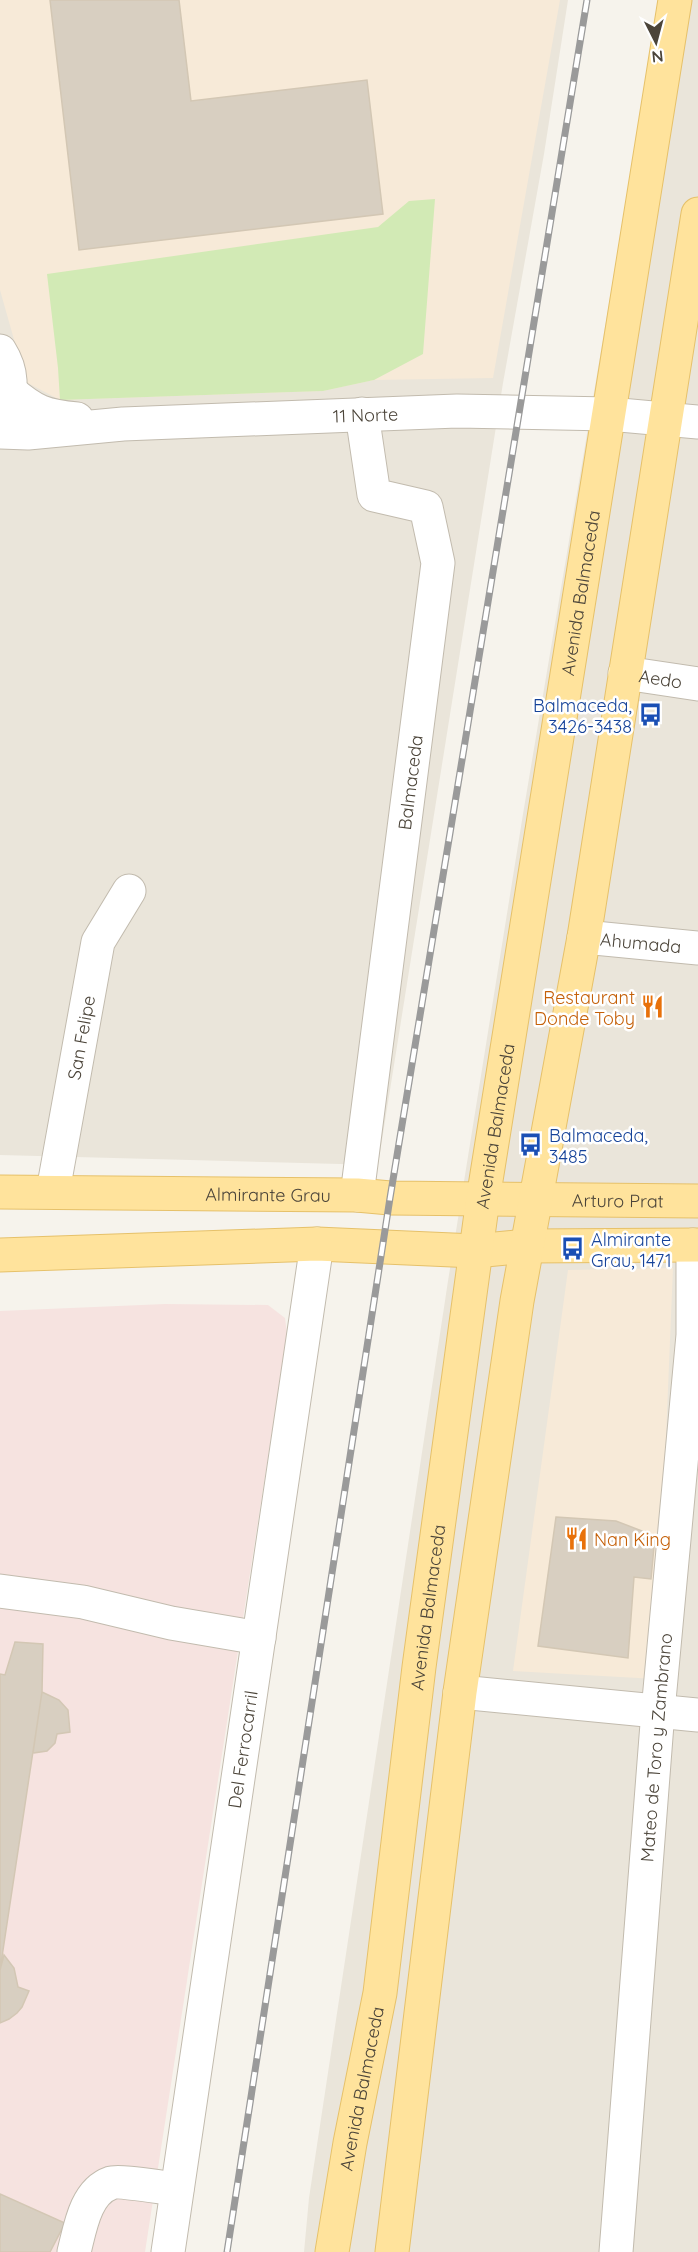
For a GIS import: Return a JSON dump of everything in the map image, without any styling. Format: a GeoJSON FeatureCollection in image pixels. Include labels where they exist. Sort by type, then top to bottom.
{"type":"FeatureCollection","features":[{"type":"Feature","properties":{"kind":"main road","name":"Avenida Balmaceda"},"geometry":{"type":"LineString","coordinates":[[332,2252],[350,2143],[380,1994],[419,1667],[483,1198],[675,0]]}},
{"type":"Feature","properties":{"kind":"main road"},"geometry":{"type":"LineString","coordinates":[[392,2252],[460,1692],[526,1246],[537,1199],[584,937],[698,214]]}},
{"type":"Feature","properties":{"kind":"main road","name":"Almirante Grau"},"geometry":{"type":"LineString","coordinates":[[0,1192],[537,1199]]}},
{"type":"Feature","properties":{"kind":"main road","name":"Arturo Prat"},"geometry":{"type":"LineString","coordinates":[[537,1199],[698,1201]]}},
{"type":"Feature","properties":{"kind":"main road"},"geometry":{"type":"LineString","coordinates":[[0,1255],[317,1244],[476,1251],[526,1246],[695,1245]]}},
{"type":"Feature","properties":{"kind":"street","name":"11 Norte"},"geometry":{"type":"LineString","coordinates":[[0,350],[7,363],[5,403],[29,407],[51,417],[123,424]]}},
{"type":"Feature","properties":{"kind":"street","name":"11 Norte"},"geometry":{"type":"LineString","coordinates":[[0,432],[28,433],[123,424],[456,411],[609,414],[698,422]]}},
{"type":"Feature","properties":{"kind":"street","name":"Balmaceda"},"geometry":{"type":"LineString","coordinates":[[357,1195],[438,563],[426,507],[374,495],[362,414]]}},
{"type":"Feature","properties":{"kind":"street","name":"Aedo"},"geometry":{"type":"LineString","coordinates":[[625,673],[698,684]]}},
{"type":"Feature","properties":{"kind":"street","name":"San Felipe"},"geometry":{"type":"LineString","coordinates":[[53,1191],[98,942],[129,891]]}},
{"type":"Feature","properties":{"kind":"street","name":"Ahumada"},"geometry":{"type":"LineString","coordinates":[[584,937],[698,948]]}},
{"type":"Feature","properties":{"kind":"street","name":"Del Ferrocarril"},"geometry":{"type":"LineString","coordinates":[[168,2252],[317,1244]]}},
{"type":"Feature","properties":{"kind":"street","name":"Mateo de Toro y Zambrano"},"geometry":{"type":"LineString","coordinates":[[616,2252],[658,1711],[693,1335],[695,1245]]}},
{"type":"Feature","properties":{"kind":"street"},"geometry":{"type":"LineString","coordinates":[[0,1591],[83,1602],[171,1623],[259,1638]]}},
{"type":"Feature","properties":{"kind":"street"},"geometry":{"type":"LineString","coordinates":[[460,1692],[698,1715]]}},
{"type":"Feature","properties":{"kind":"street"},"geometry":{"type":"LineString","coordinates":[[74,2252],[85,2214],[95,2193],[112,2182],[177,2189]]}},
{"type":"Feature","properties":{"kind":"shaded area"},"geometry":{"type":"Polygon","coordinates":[[[0,0],[568,0],[544,154],[503,383],[378,1165],[0,1155],[0,0]]]}},
{"type":"Feature","properties":{"kind":"shaded area"},"geometry":{"type":"Polygon","coordinates":[[[0,0],[560,0],[493,378],[374,380],[323,391],[60,400],[26,382],[0,290],[0,0]]]}},
{"type":"Feature","properties":{"kind":"shaded area"},"geometry":{"type":"Polygon","coordinates":[[[660,0],[698,0],[698,2252],[304,2252],[309,2198],[448,1281],[523,814],[660,0]]]}},
{"type":"Feature","properties":{"kind":"shaded area"},"geometry":{"type":"Polygon","coordinates":[[[673,1268],[656,1679],[513,1671],[568,1270],[673,1268]]]}},
{"type":"Feature","properties":{"kind":"shaded area"},"geometry":{"type":"Polygon","coordinates":[[[165,1304],[268,1305],[285,1318],[287,1334],[145,2252],[0,2252],[0,1311],[165,1304]]]}},
{"type":"Feature","properties":{"kind":"green space"},"geometry":{"type":"Polygon","coordinates":[[[435,199],[423,354],[374,380],[323,391],[60,400],[47,274],[378,227],[409,201],[435,199]]]}},
{"type":"Feature","properties":{"kind":"building"},"geometry":{"type":"Polygon","coordinates":[[[50,0],[179,0],[191,101],[367,80],[383,214],[79,250],[50,0]]]}},
{"type":"Feature","properties":{"kind":"building"},"geometry":{"type":"Polygon","coordinates":[[[556,1517],[616,1521],[655,1536],[651,1579],[634,1577],[628,1658],[538,1646],[556,1517]]]}},
{"type":"Feature","properties":{"kind":"building"},"geometry":{"type":"Polygon","coordinates":[[[15,1642],[43,1644],[42,1692],[0,1970],[0,1674],[5,1675],[15,1642]]]}},
{"type":"Feature","properties":{"kind":"building"},"geometry":{"type":"Polygon","coordinates":[[[42,1692],[59,1700],[68,1710],[70,1732],[57,1734],[55,1743],[47,1751],[33,1753],[42,1692]]]}},
{"type":"Feature","properties":{"kind":"building"},"geometry":{"type":"Polygon","coordinates":[[[4,1955],[14,1968],[18,1987],[29,1991],[17,2013],[0,2023],[0,1970],[4,1955]]]}},
{"type":"Feature","properties":{"kind":"building"},"geometry":{"type":"Polygon","coordinates":[[[0,2194],[65,2223],[50,2252],[0,2252],[0,2194]]]}},
{"type":"Feature","properties":{"kind":"railway"},"geometry":{"type":"LineString","coordinates":[[227,2252],[390,1198],[587,0]]}},
{"type":"Feature","properties":{"kind":"place","name":"Balmaceda, 3426-3438"},"geometry":{"type":"Point","coordinates":[650,715]}},
{"type":"Feature","properties":{"kind":"place","name":"Restaurant Donde Toby"},"geometry":{"type":"Point","coordinates":[653,1007]}},
{"type":"Feature","properties":{"kind":"place","name":"Balmaceda, 3485"},"geometry":{"type":"Point","coordinates":[531,1145]}},
{"type":"Feature","properties":{"kind":"place","name":"Almirante Grau, 1471"},"geometry":{"type":"Point","coordinates":[573,1249]}},
{"type":"Feature","properties":{"kind":"place","name":"Nan King"},"geometry":{"type":"Point","coordinates":[576,1539]}}]}
